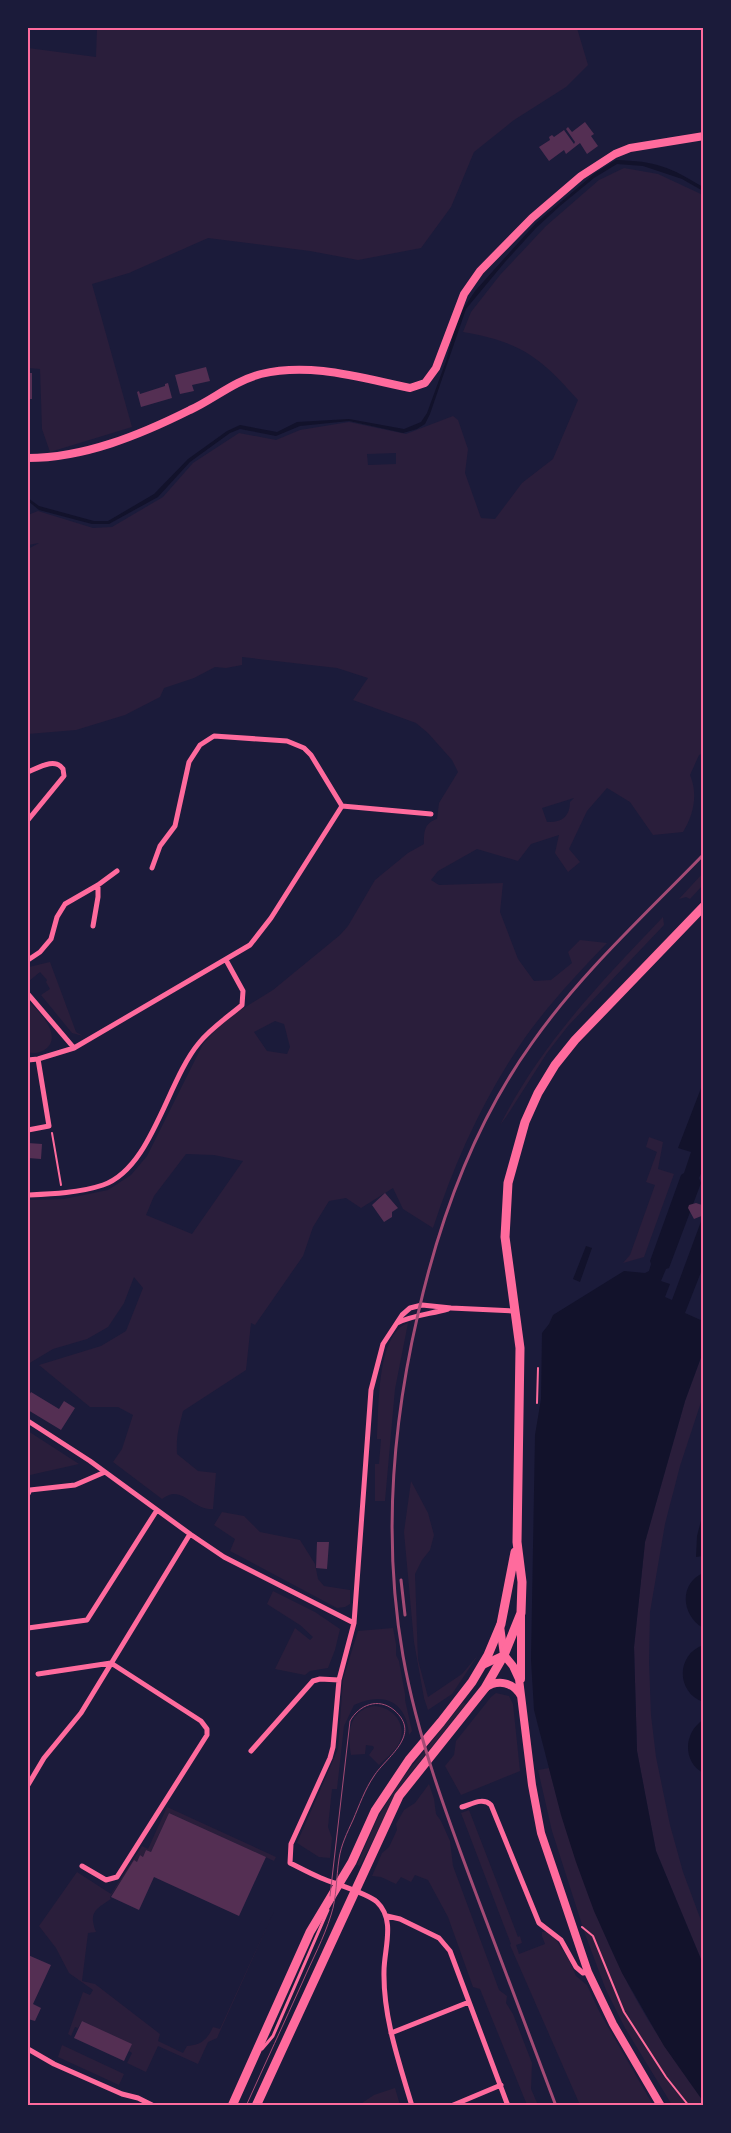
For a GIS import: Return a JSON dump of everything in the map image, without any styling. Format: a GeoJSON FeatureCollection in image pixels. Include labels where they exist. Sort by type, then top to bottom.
{"type":"FeatureCollection","features":[{"type":"Feature","properties":{"kind":"main road"},"geometry":{"type":"LineString","coordinates":[[256,2106],[399,1796],[484,1688],[504,1655],[521,1613],[522,1582],[517,1542],[520,1348],[505,1237],[506,1198],[511,1167],[525,1122],[538,1093],[555,1066],[575,1040],[704,906]]}},
{"type":"Feature","properties":{"kind":"main road"},"geometry":{"type":"LineString","coordinates":[[232,2106],[310,1932],[337,1884],[352,1862],[372,1817],[388,1788],[441,1722],[483,1665],[500,1624],[517,1542]]}},
{"type":"Feature","properties":{"kind":"street"},"geometry":{"type":"LineString","coordinates":[[28,458],[46,458],[112,444],[190,410],[232,386],[260,374],[294,369],[317,370],[410,388],[425,383],[436,368],[464,294],[480,271],[546,206],[581,176],[614,154],[630,148],[704,136]]}},
{"type":"Feature","properties":{"kind":"street"},"geometry":{"type":"LineString","coordinates":[[152,868],[160,846],[175,826],[186,773],[194,752],[200,745],[214,736],[287,741],[304,748],[311,755],[342,806]]}},
{"type":"Feature","properties":{"kind":"street"},"geometry":{"type":"LineString","coordinates":[[28,772],[49,763],[55,763],[63,769],[64,776],[28,820]]}},
{"type":"Feature","properties":{"kind":"street"},"geometry":{"type":"LineString","coordinates":[[342,806],[431,814]]}},
{"type":"Feature","properties":{"kind":"street"},"geometry":{"type":"LineString","coordinates":[[28,1060],[38,1059],[74,1048],[250,945],[271,918],[342,806]]}},
{"type":"Feature","properties":{"kind":"street"},"geometry":{"type":"LineString","coordinates":[[28,960],[40,952],[51,939],[57,917],[65,904],[98,885],[117,871]]}},
{"type":"Feature","properties":{"kind":"street"},"geometry":{"type":"LineString","coordinates":[[93,926],[98,885]]}},
{"type":"Feature","properties":{"kind":"street"},"geometry":{"type":"LineString","coordinates":[[28,1195],[63,1192],[104,1184],[122,1173],[140,1152],[181,1070],[199,1043],[242,1005],[243,990],[226,960]]}},
{"type":"Feature","properties":{"kind":"street"},"geometry":{"type":"LineString","coordinates":[[28,994],[74,1048]]}},
{"type":"Feature","properties":{"kind":"street"},"geometry":{"type":"LineString","coordinates":[[28,1130],[50,1126],[38,1059]]}},
{"type":"Feature","properties":{"kind":"street"},"geometry":{"type":"LineString","coordinates":[[412,2106],[385,2001],[384,1972],[387,1916],[375,1900],[290,1863],[291,1844],[330,1758],[333,1747],[338,1680],[354,1623],[371,1390],[383,1344],[396,1323],[410,1308],[422,1305],[516,1311]]}},
{"type":"Feature","properties":{"kind":"street"},"geometry":{"type":"LineString","coordinates":[[396,1323],[415,1316],[451,1308]]}},
{"type":"Feature","properties":{"kind":"street"},"geometry":{"type":"LineString","coordinates":[[28,1421],[105,1472],[190,1534],[232,1561],[354,1623]]}},
{"type":"Feature","properties":{"kind":"street"},"geometry":{"type":"LineString","coordinates":[[28,1494],[30,1490],[84,1482],[105,1472]]}},
{"type":"Feature","properties":{"kind":"street"},"geometry":{"type":"LineString","coordinates":[[28,1628],[87,1620],[157,1510]]}},
{"type":"Feature","properties":{"kind":"street"},"geometry":{"type":"LineString","coordinates":[[28,1785],[44,1758],[81,1713],[190,1534]]}},
{"type":"Feature","properties":{"kind":"street"},"geometry":{"type":"LineString","coordinates":[[521,1613],[521,1692],[530,1774],[541,1834],[588,1972],[613,2024],[661,2106]]}},
{"type":"Feature","properties":{"kind":"street"},"geometry":{"type":"LineString","coordinates":[[500,1624],[504,1655],[516,1670],[521,1692]]}},
{"type":"Feature","properties":{"kind":"street"},"geometry":{"type":"LineString","coordinates":[[483,1665],[504,1655]]}},
{"type":"Feature","properties":{"kind":"street"},"geometry":{"type":"LineString","coordinates":[[38,1674],[111,1663],[201,1721],[207,1729],[207,1735],[117,1876],[106,1880],[82,1866]]}},
{"type":"Feature","properties":{"kind":"street"},"geometry":{"type":"LineString","coordinates":[[251,1751],[313,1681],[320,1679],[338,1680]]}},
{"type":"Feature","properties":{"kind":"street"},"geometry":{"type":"LineString","coordinates":[[484,1688],[494,1683],[505,1683],[521,1692]]}},
{"type":"Feature","properties":{"kind":"street"},"geometry":{"type":"LineString","coordinates":[[462,1807],[481,1800],[487,1801],[491,1805],[539,1923],[561,1940],[576,1967],[583,1973],[588,1972]]}},
{"type":"Feature","properties":{"kind":"street"},"geometry":{"type":"LineString","coordinates":[[387,1916],[400,1919],[439,1938],[450,1951],[508,2106]]}},
{"type":"Feature","properties":{"kind":"street"},"geometry":{"type":"LineString","coordinates":[[392,2033],[469,2002]]}},
{"type":"Feature","properties":{"kind":"street"},"geometry":{"type":"LineString","coordinates":[[28,2049],[54,2064],[154,2106]]}},
{"type":"Feature","properties":{"kind":"street"},"geometry":{"type":"LineString","coordinates":[[451,2106],[501,2086]]}},
{"type":"Feature","properties":{"kind":"path"},"geometry":{"type":"LineString","coordinates":[[50,1126],[63,1192]]}},
{"type":"Feature","properties":{"kind":"path"},"geometry":{"type":"LineString","coordinates":[[537,1403],[538,1368]]}},
{"type":"Feature","properties":{"kind":"path"},"geometry":{"type":"LineString","coordinates":[[579,1925],[593,1936],[624,2012],[666,2077],[689,2106]]}},
{"type":"Feature","properties":{"kind":"shaded area"},"geometry":{"type":"Polygon","coordinates":[[[97,28],[577,28],[588,65],[566,87],[514,120],[474,152],[451,207],[421,248],[358,260],[310,251],[208,238],[129,273],[92,284],[132,427],[50,452],[42,429],[40,369],[28,368],[28,48],[96,57],[97,28]]]}},
{"type":"Feature","properties":{"kind":"shaded area"},"geometry":{"type":"Polygon","coordinates":[[[616,160],[662,166],[681,174],[703,187],[703,191],[682,179],[643,166],[617,164],[594,178],[560,206],[536,228],[466,309],[430,414],[425,424],[417,429],[403,433],[349,421],[300,426],[276,436],[240,429],[230,433],[190,462],[158,497],[109,524],[92,524],[39,510],[28,501],[28,498],[39,506],[94,521],[108,521],[154,494],[188,459],[227,431],[240,425],[277,432],[297,422],[349,419],[404,429],[421,422],[427,413],[463,309],[475,291],[536,223],[595,173],[616,160]]]}},
{"type":"Feature","properties":{"kind":"shaded area"},"geometry":{"type":"Polygon","coordinates":[[[624,168],[658,174],[703,195],[704,753],[699,755],[690,775],[694,789],[694,804],[690,818],[683,832],[653,835],[630,802],[607,788],[587,811],[569,849],[580,862],[568,872],[555,853],[559,835],[531,844],[518,861],[477,849],[438,871],[431,880],[439,885],[503,883],[500,912],[518,959],[534,981],[551,980],[572,963],[568,952],[580,940],[607,943],[543,1013],[510,1061],[472,1130],[451,1178],[433,1228],[403,1209],[393,1188],[361,1208],[346,1198],[329,1201],[313,1227],[303,1256],[255,1325],[251,1323],[246,1370],[183,1411],[177,1436],[177,1454],[198,1471],[216,1473],[213,1509],[199,1506],[181,1495],[169,1495],[162,1499],[113,1462],[122,1449],[133,1415],[118,1407],[90,1407],[39,1365],[101,1346],[126,1331],[143,1288],[134,1277],[124,1303],[108,1327],[87,1339],[53,1349],[28,1364],[28,1200],[64,1199],[108,1190],[131,1175],[147,1156],[203,1044],[221,1024],[273,990],[340,935],[348,926],[375,880],[408,853],[424,844],[426,828],[429,823],[437,819],[439,803],[458,772],[452,760],[428,733],[416,723],[353,700],[368,678],[337,668],[242,657],[242,665],[226,668],[215,667],[194,678],[164,688],[160,697],[125,715],[76,730],[28,734],[28,549],[39,543],[28,545],[28,515],[38,511],[93,528],[112,527],[163,497],[193,463],[239,433],[276,440],[300,430],[349,422],[406,434],[453,416],[458,420],[468,449],[465,473],[481,518],[495,519],[522,483],[553,459],[578,400],[552,373],[528,354],[500,341],[463,332],[471,312],[500,275],[546,226],[599,180],[624,168]],[[396,453],[367,454],[368,465],[396,464],[396,453]],[[574,798],[542,808],[547,822],[561,820],[567,815],[570,802],[574,798]],[[275,1021],[254,1032],[267,1051],[287,1054],[290,1047],[284,1024],[275,1021]],[[186,1154],[154,1196],[146,1215],[192,1234],[243,1161],[214,1155],[186,1154]]]}},
{"type":"Feature","properties":{"kind":"shaded area"},"geometry":{"type":"Polygon","coordinates":[[[703,873],[703,885],[690,899],[686,897],[679,899],[703,873]]]}},
{"type":"Feature","properties":{"kind":"shaded area"},"geometry":{"type":"Polygon","coordinates":[[[663,917],[664,925],[568,1026],[547,1053],[500,1125],[516,1095],[553,1041],[595,990],[663,917]]]}},
{"type":"Feature","properties":{"kind":"shaded area"},"geometry":{"type":"Polygon","coordinates":[[[50,962],[76,1032],[83,1036],[72,1033],[41,995],[50,989],[46,982],[47,980],[40,972],[29,981],[28,979],[29,967],[50,962]]]}},
{"type":"Feature","properties":{"kind":"shaded area"},"geometry":{"type":"Polygon","coordinates":[[[28,1001],[47,1023],[52,1036],[47,1048],[38,1053],[28,1052],[28,1001]]]}},
{"type":"Feature","properties":{"kind":"shaded area"},"geometry":{"type":"Polygon","coordinates":[[[703,1083],[704,1167],[699,1178],[701,1183],[669,1268],[666,1269],[661,1281],[670,1284],[665,1297],[672,1300],[703,1216],[703,1267],[685,1313],[703,1321],[703,1352],[685,1401],[645,1542],[634,1647],[637,1751],[656,1851],[703,1964],[703,2101],[664,2046],[622,1973],[594,1911],[561,1815],[534,1710],[531,1660],[535,1435],[541,1399],[542,1333],[553,1315],[624,1271],[645,1273],[649,1271],[650,1261],[691,1152],[678,1148],[703,1083]]]}},
{"type":"Feature","properties":{"kind":"shaded area"},"geometry":{"type":"Polygon","coordinates":[[[649,1137],[663,1142],[658,1169],[674,1174],[644,1257],[623,1263],[630,1255],[655,1185],[646,1182],[657,1152],[646,1147],[649,1137]]]}},
{"type":"Feature","properties":{"kind":"shaded area"},"geometry":{"type":"Polygon","coordinates":[[[586,1246],[592,1248],[580,1282],[573,1279],[586,1246]]]}},
{"type":"Feature","properties":{"kind":"shaded area"},"geometry":{"type":"Polygon","coordinates":[[[408,1323],[395,1389],[385,1501],[375,1501],[375,1464],[379,1464],[381,1439],[377,1439],[381,1374],[390,1342],[398,1330],[408,1323]]]}},
{"type":"Feature","properties":{"kind":"shaded area"},"geometry":{"type":"Polygon","coordinates":[[[703,1352],[703,1396],[680,1466],[665,1524],[650,1612],[649,1662],[651,1715],[656,1757],[670,1825],[683,1872],[703,1926],[703,1964],[656,1851],[637,1751],[634,1647],[645,1542],[685,1401],[703,1352]]]}},
{"type":"Feature","properties":{"kind":"shaded area"},"geometry":{"type":"Polygon","coordinates":[[[28,1431],[79,1464],[30,1475],[28,1479],[28,1431]]]}},
{"type":"Feature","properties":{"kind":"shaded area"},"geometry":{"type":"Polygon","coordinates":[[[411,1481],[428,1513],[434,1535],[430,1550],[415,1574],[418,1660],[428,1697],[462,1674],[478,1655],[452,1694],[428,1710],[414,1642],[404,1532],[411,1481]]]}},
{"type":"Feature","properties":{"kind":"shaded area"},"geometry":{"type":"Polygon","coordinates":[[[222,1512],[244,1516],[260,1532],[300,1540],[315,1564],[318,1579],[324,1586],[350,1590],[350,1604],[337,1608],[230,1551],[235,1539],[214,1525],[222,1512]]]}},
{"type":"Feature","properties":{"kind":"shaded area"},"geometry":{"type":"Polygon","coordinates":[[[703,1513],[703,1556],[696,1557],[697,1536],[703,1513]]]}},
{"type":"Feature","properties":{"kind":"shaded area"},"geometry":{"type":"Polygon","coordinates":[[[703,1573],[703,1628],[690,1615],[686,1600],[690,1584],[703,1573]]]}},
{"type":"Feature","properties":{"kind":"shaded area"},"geometry":{"type":"Polygon","coordinates":[[[273,1591],[315,1612],[340,1629],[328,1668],[310,1671],[305,1675],[275,1669],[295,1628],[310,1640],[313,1637],[300,1625],[267,1604],[273,1591]]]}},
{"type":"Feature","properties":{"kind":"shaded area"},"geometry":{"type":"Polygon","coordinates":[[[393,1628],[396,1655],[399,1661],[412,1731],[409,1735],[404,1714],[392,1702],[384,1699],[375,1699],[354,1705],[344,1726],[337,1789],[332,1789],[328,1827],[332,1838],[330,1858],[319,1857],[297,1843],[338,1749],[343,1679],[358,1631],[393,1628]]]}},
{"type":"Feature","properties":{"kind":"shaded area"},"geometry":{"type":"Polygon","coordinates":[[[703,1645],[703,1702],[694,1697],[688,1690],[683,1674],[684,1665],[688,1657],[694,1650],[703,1645]]]}},
{"type":"Feature","properties":{"kind":"shaded area"},"geometry":{"type":"Polygon","coordinates":[[[496,1693],[509,1696],[513,1704],[520,1771],[461,1795],[445,1766],[454,1755],[456,1741],[496,1693]]]}},
{"type":"Feature","properties":{"kind":"shaded area"},"geometry":{"type":"Polygon","coordinates":[[[463,1702],[466,1704],[401,1785],[360,1866],[357,1865],[378,1817],[402,1779],[463,1702]]]}},
{"type":"Feature","properties":{"kind":"shaded area"},"geometry":{"type":"Polygon","coordinates":[[[374,1706],[381,1707],[393,1714],[398,1719],[402,1731],[396,1748],[379,1765],[369,1755],[374,1748],[373,1746],[366,1745],[365,1754],[351,1755],[349,1739],[355,1717],[359,1712],[374,1706]]]}},
{"type":"Feature","properties":{"kind":"shaded area"},"geometry":{"type":"Polygon","coordinates":[[[703,1720],[703,1773],[691,1761],[688,1746],[692,1732],[703,1720]]]}},
{"type":"Feature","properties":{"kind":"shaded area"},"geometry":{"type":"Polygon","coordinates":[[[549,1768],[580,1872],[610,1947],[640,2006],[670,2054],[703,2101],[703,2105],[672,2105],[625,2028],[606,1990],[585,1934],[552,1831],[538,1770],[549,1768]]]}},
{"type":"Feature","properties":{"kind":"shaded area"},"geometry":{"type":"Polygon","coordinates":[[[429,1784],[436,1814],[450,1841],[453,1866],[499,1990],[507,1996],[506,2003],[513,2014],[532,2063],[531,2089],[538,2105],[527,2105],[480,1989],[473,1987],[448,1917],[428,1880],[415,1875],[411,1882],[401,1877],[396,1884],[381,1877],[372,1876],[382,1853],[389,1847],[397,1830],[396,1824],[404,1810],[415,1803],[429,1784]]]}},
{"type":"Feature","properties":{"kind":"shaded area"},"geometry":{"type":"Polygon","coordinates":[[[167,1807],[276,1857],[274,1861],[169,1813],[151,1852],[146,1850],[143,1857],[140,1855],[137,1862],[134,1861],[110,1897],[111,1899],[93,1915],[96,1932],[88,1933],[82,1981],[95,1984],[160,2034],[158,2041],[183,2053],[187,2046],[203,2041],[213,2027],[220,2029],[274,1911],[217,2038],[208,2042],[198,2064],[158,2046],[146,2072],[127,2063],[132,2053],[129,2051],[131,2044],[82,2021],[78,2028],[75,2027],[71,2036],[68,2034],[83,1992],[90,1995],[93,1990],[69,1973],[56,1948],[39,1926],[77,1872],[111,1894],[142,1846],[148,1849],[167,1807]]]}},
{"type":"Feature","properties":{"kind":"shaded area"},"geometry":{"type":"Polygon","coordinates":[[[469,1810],[518,1937],[520,1936],[522,1943],[516,1945],[519,1954],[545,1944],[542,1932],[548,1932],[555,1938],[569,1960],[576,1976],[587,1985],[600,2013],[653,2105],[580,2105],[510,1945],[461,1813],[469,1810]]]}},
{"type":"Feature","properties":{"kind":"shaded area"},"geometry":{"type":"Polygon","coordinates":[[[62,2045],[124,2074],[119,2085],[58,2057],[62,2045]]]}},
{"type":"Feature","properties":{"kind":"shaded area"},"geometry":{"type":"Polygon","coordinates":[[[395,2088],[400,2105],[359,2105],[374,2095],[395,2088]]]}},
{"type":"Feature","properties":{"kind":"building"},"geometry":{"type":"Polygon","coordinates":[[[585,122],[594,134],[591,136],[598,146],[587,154],[580,143],[566,154],[564,150],[549,161],[539,147],[550,140],[549,137],[552,135],[554,137],[564,130],[574,144],[575,142],[566,129],[568,127],[572,132],[585,122]]]}},
{"type":"Feature","properties":{"kind":"building"},"geometry":{"type":"Polygon","coordinates":[[[206,367],[210,381],[192,385],[194,391],[180,394],[175,375],[206,367]]]}},
{"type":"Feature","properties":{"kind":"building"},"geometry":{"type":"Polygon","coordinates":[[[28,373],[32,373],[32,399],[28,399],[28,373]]]}},
{"type":"Feature","properties":{"kind":"building"},"geometry":{"type":"Polygon","coordinates":[[[168,383],[172,398],[141,407],[137,392],[139,391],[140,394],[165,386],[168,383]]]}},
{"type":"Feature","properties":{"kind":"building"},"geometry":{"type":"Polygon","coordinates":[[[28,1143],[42,1144],[41,1159],[28,1158],[28,1143]]]}},
{"type":"Feature","properties":{"kind":"building"},"geometry":{"type":"Polygon","coordinates":[[[385,1193],[398,1208],[392,1212],[392,1217],[384,1222],[372,1205],[385,1193]]]}},
{"type":"Feature","properties":{"kind":"building"},"geometry":{"type":"Polygon","coordinates":[[[696,1203],[702,1205],[704,1215],[694,1219],[688,1208],[689,1205],[696,1203]]]}},
{"type":"Feature","properties":{"kind":"building"},"geometry":{"type":"Polygon","coordinates":[[[31,1392],[59,1409],[64,1401],[75,1408],[61,1430],[28,1410],[28,1397],[31,1392]]]}},
{"type":"Feature","properties":{"kind":"building"},"geometry":{"type":"Polygon","coordinates":[[[317,1542],[329,1542],[327,1569],[316,1568],[317,1542]]]}},
{"type":"Feature","properties":{"kind":"building"},"geometry":{"type":"Polygon","coordinates":[[[169,1813],[266,1857],[239,1916],[154,1877],[139,1910],[111,1897],[134,1860],[137,1862],[140,1855],[143,1857],[146,1850],[151,1852],[169,1813]]]}},
{"type":"Feature","properties":{"kind":"building"},"geometry":{"type":"Polygon","coordinates":[[[28,1955],[51,1965],[33,2004],[41,2008],[35,2021],[28,2019],[28,1955]]]}},
{"type":"Feature","properties":{"kind":"building"},"geometry":{"type":"Polygon","coordinates":[[[82,2021],[132,2044],[124,2061],[74,2038],[82,2021]]]}},
{"type":"Feature","properties":{"kind":"tram line"},"geometry":{"type":"LineString","coordinates":[[246,2106],[328,1924],[333,1908],[340,1854],[346,1834],[371,1781],[404,1737],[405,1728],[402,1719],[394,1710],[382,1704],[364,1707],[350,1721],[330,1896]]}},
{"type":"Feature","properties":{"kind":"railway"},"geometry":{"type":"LineString","coordinates":[[556,2106],[445,1809],[425,1749],[409,1687],[397,1613],[393,1570],[393,1484],[397,1441],[409,1356],[437,1242],[462,1172],[493,1106],[511,1074],[532,1043],[571,993],[614,945],[704,854]]}},
{"type":"Feature","properties":{"kind":"railway"},"geometry":{"type":"LineString","coordinates":[[401,1580],[405,1615]]}}]}
